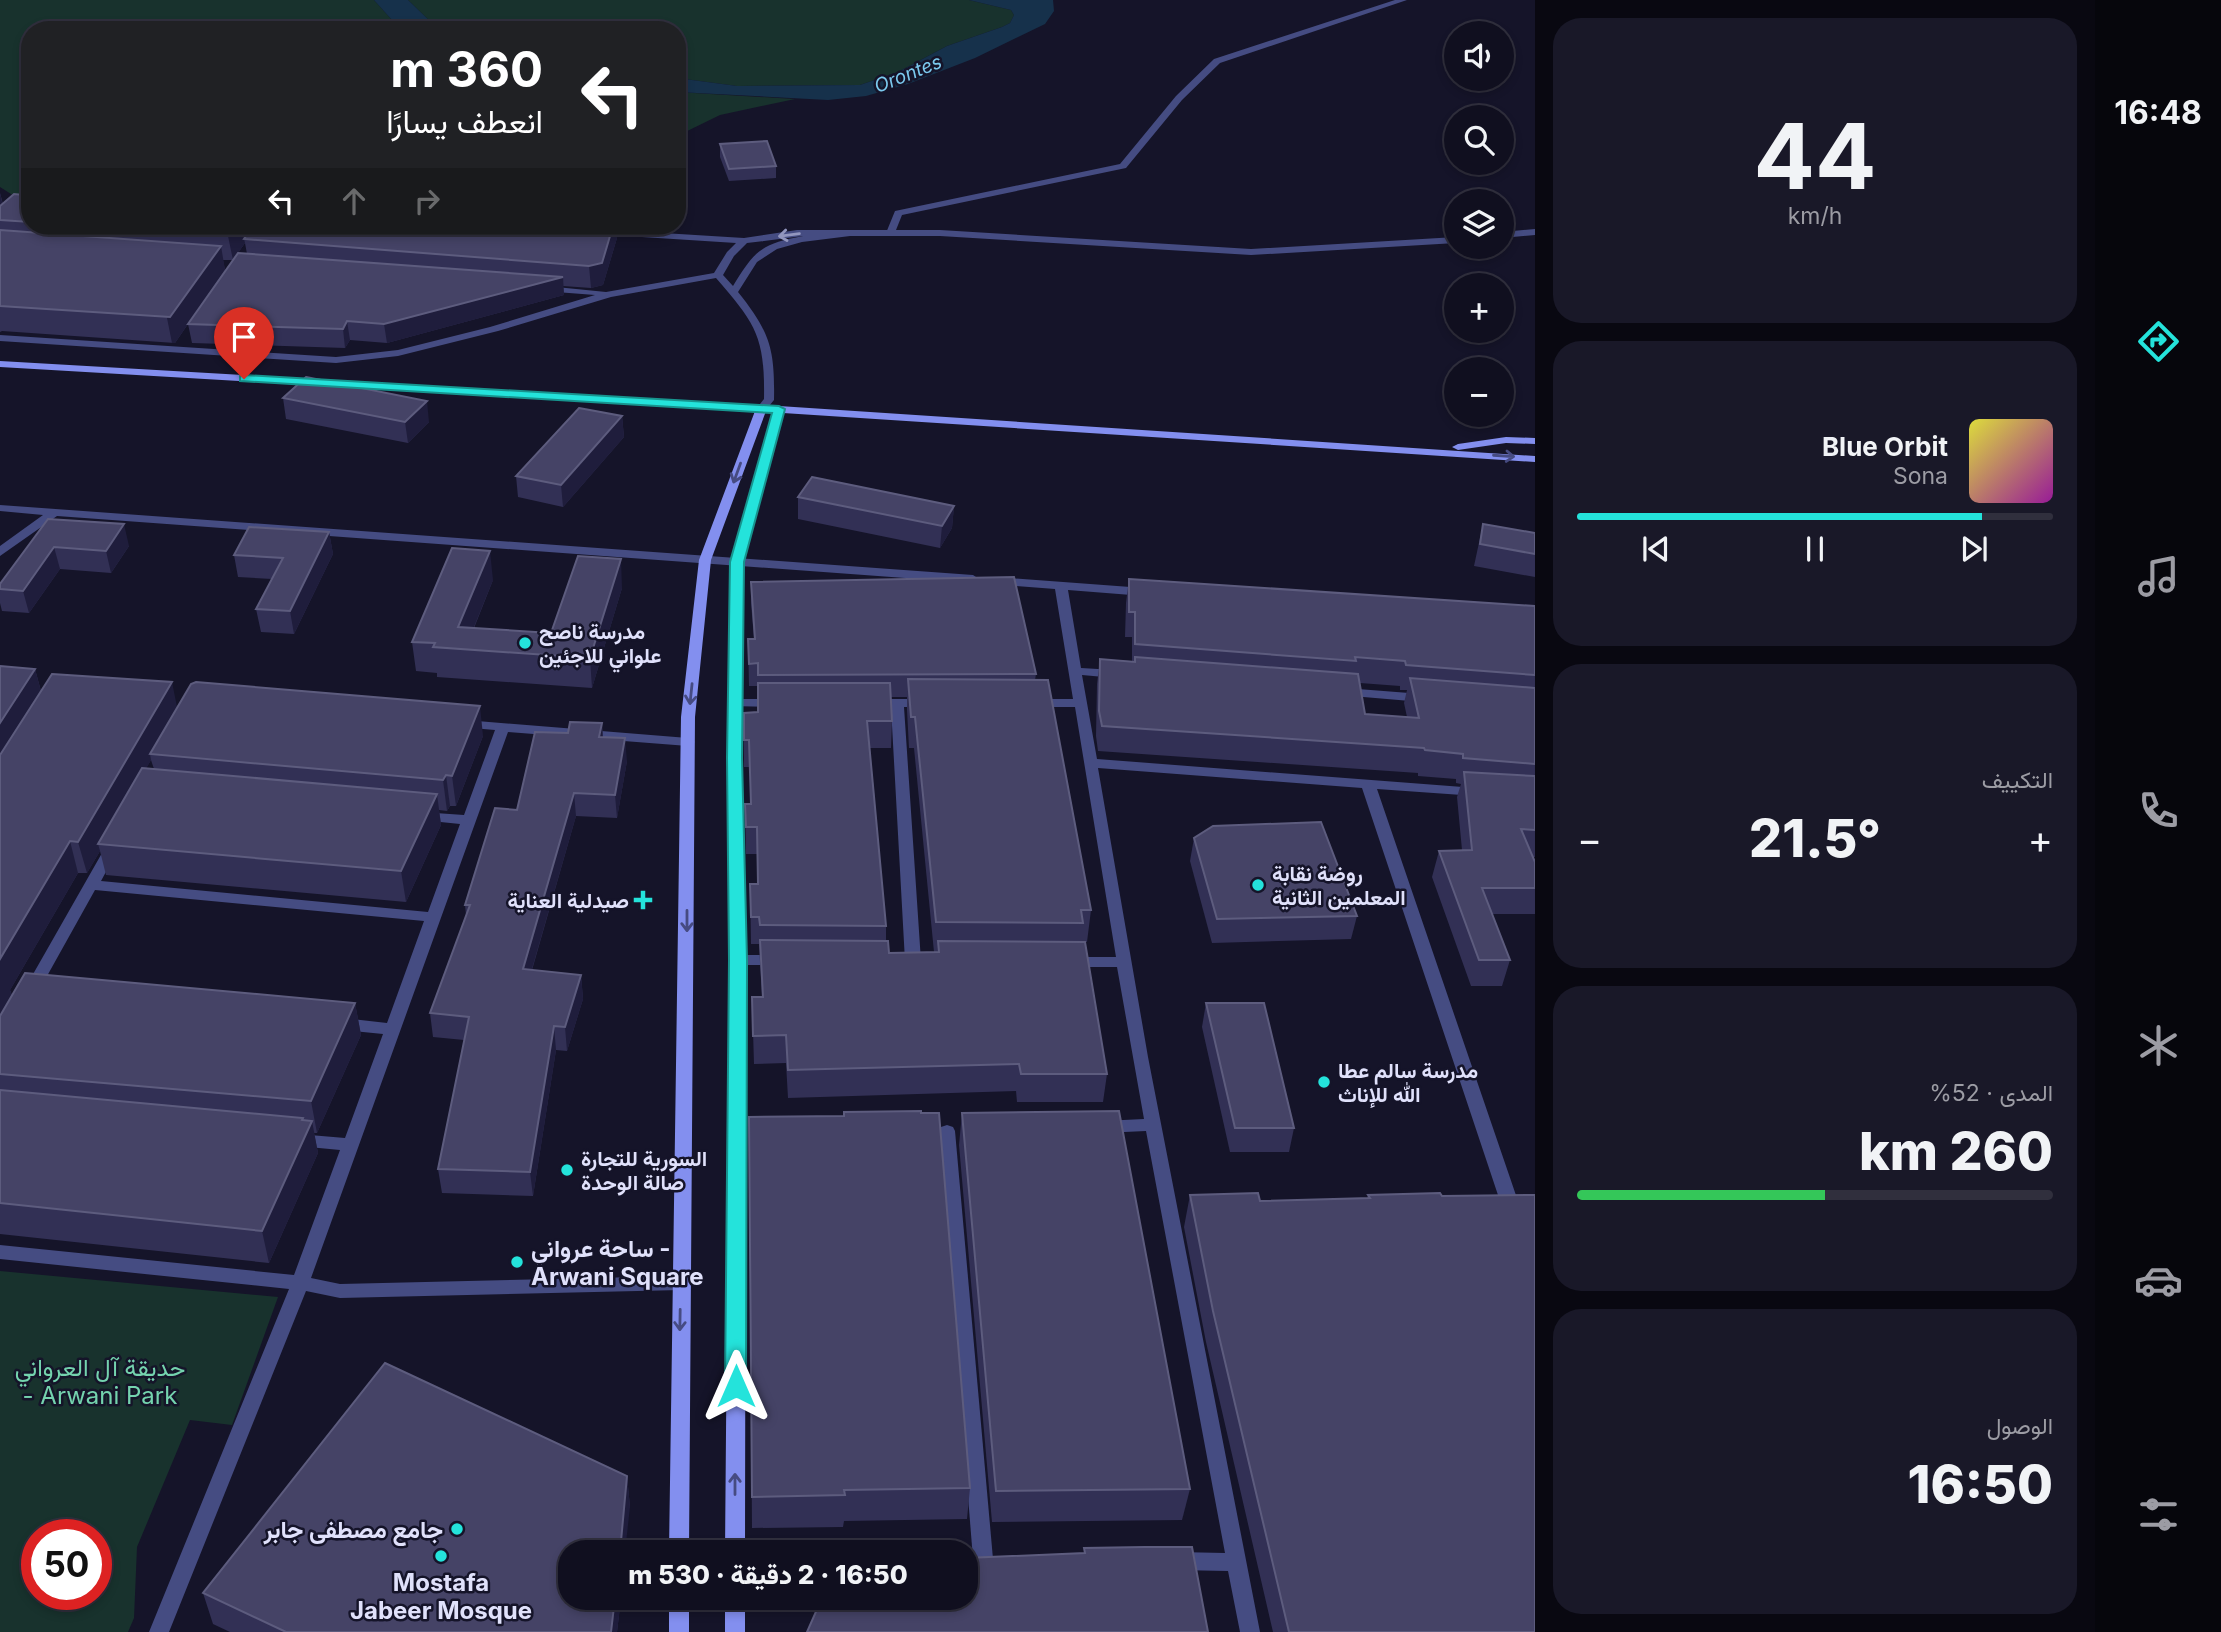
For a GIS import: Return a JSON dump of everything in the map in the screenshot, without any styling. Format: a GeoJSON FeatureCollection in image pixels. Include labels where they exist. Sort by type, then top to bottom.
{"type":"FeatureCollection","features":[{"type":"Feature","properties":{"kind":"main road"},"geometry":{"type":"LineString","coordinates":[[0,364],[769,406],[1535,459]]}},
{"type":"Feature","properties":{"kind":"main road"},"geometry":{"type":"LineString","coordinates":[[679,1540],[687,1021],[688,717],[705,560],[769,406]]}},
{"type":"Feature","properties":{"kind":"main road"},"geometry":{"type":"LineString","coordinates":[[735,1540],[744,1137],[738,960],[735,703],[737,562],[769,406]]}},
{"type":"Feature","properties":{"kind":"main road"},"geometry":{"type":"LineString","coordinates":[[1425,451],[1506,440],[1535,441]]}},
{"type":"Feature","properties":{"kind":"main road"},"geometry":{"type":"LineString","coordinates":[[679,1610],[679,1632]]}},
{"type":"Feature","properties":{"kind":"main road"},"geometry":{"type":"LineString","coordinates":[[735,1610],[735,1632]]}},
{"type":"Feature","properties":{"kind":"street"},"geometry":{"type":"LineString","coordinates":[[891,233],[898,213],[1123,166],[1179,98],[1217,61],[1403,0]]}},
{"type":"Feature","properties":{"kind":"street"},"geometry":{"type":"LineString","coordinates":[[733,292],[754,259],[769,248],[798,240],[858,232]]}},
{"type":"Feature","properties":{"kind":"street"},"geometry":{"type":"LineString","coordinates":[[643,235],[744,241],[797,233],[858,232],[1251,252],[1444,241]]}},
{"type":"Feature","properties":{"kind":"street"},"geometry":{"type":"LineString","coordinates":[[1514,234],[1535,232]]}},
{"type":"Feature","properties":{"kind":"street"},"geometry":{"type":"LineString","coordinates":[[718,275],[730,254],[744,241]]}},
{"type":"Feature","properties":{"kind":"street"},"geometry":{"type":"LineString","coordinates":[[718,275],[757,321],[770,352],[769,406]]}},
{"type":"Feature","properties":{"kind":"street"},"geometry":{"type":"LineString","coordinates":[[0,338],[336,360],[398,353],[494,329],[610,294],[718,275]]}},
{"type":"Feature","properties":{"kind":"street"},"geometry":{"type":"LineString","coordinates":[[541,289],[610,294]]}},
{"type":"Feature","properties":{"kind":"street"},"geometry":{"type":"LineString","coordinates":[[178,349],[186,339]]}},
{"type":"Feature","properties":{"kind":"street"},"geometry":{"type":"LineString","coordinates":[[0,508],[1157,593]]}},
{"type":"Feature","properties":{"kind":"street"},"geometry":{"type":"LineString","coordinates":[[0,552],[54,512]]}},
{"type":"Feature","properties":{"kind":"street"},"geometry":{"type":"LineString","coordinates":[[1061,586],[1153,1125],[1176,1213],[1250,1632]]}},
{"type":"Feature","properties":{"kind":"street"},"geometry":{"type":"LineString","coordinates":[[1075,671],[1131,675]]}},
{"type":"Feature","properties":{"kind":"street"},"geometry":{"type":"LineString","coordinates":[[1326,690],[1437,699]]}},
{"type":"Feature","properties":{"kind":"street"},"geometry":{"type":"LineString","coordinates":[[735,703],[789,703]]}},
{"type":"Feature","properties":{"kind":"street"},"geometry":{"type":"LineString","coordinates":[[857,703],[937,703]]}},
{"type":"Feature","properties":{"kind":"street"},"geometry":{"type":"LineString","coordinates":[[897,703],[913,961]]}},
{"type":"Feature","properties":{"kind":"street"},"geometry":{"type":"LineString","coordinates":[[1015,703],[1080,703]]}},
{"type":"Feature","properties":{"kind":"street"},"geometry":{"type":"LineString","coordinates":[[455,724],[688,742]]}},
{"type":"Feature","properties":{"kind":"street"},"geometry":{"type":"LineString","coordinates":[[159,1632],[300,1283],[503,726]]}},
{"type":"Feature","properties":{"kind":"street"},"geometry":{"type":"LineString","coordinates":[[1090,763],[1493,793]]}},
{"type":"Feature","properties":{"kind":"street"},"geometry":{"type":"LineString","coordinates":[[1368,784],[1511,1207]]}},
{"type":"Feature","properties":{"kind":"street"},"geometry":{"type":"LineString","coordinates":[[401,814],[468,820]]}},
{"type":"Feature","properties":{"kind":"street"},"geometry":{"type":"LineString","coordinates":[[31,1000],[117,838]]}},
{"type":"Feature","properties":{"kind":"street"},"geometry":{"type":"LineString","coordinates":[[91,885],[433,917]]}},
{"type":"Feature","properties":{"kind":"street"},"geometry":{"type":"LineString","coordinates":[[738,960],[792,960]]}},
{"type":"Feature","properties":{"kind":"street"},"geometry":{"type":"LineString","coordinates":[[1058,962],[1124,962]]}},
{"type":"Feature","properties":{"kind":"street"},"geometry":{"type":"LineString","coordinates":[[325,1023],[393,1028]]}},
{"type":"Feature","properties":{"kind":"street"},"geometry":{"type":"LineString","coordinates":[[1084,1127],[1153,1125]]}},
{"type":"Feature","properties":{"kind":"street"},"geometry":{"type":"LineString","coordinates":[[947,1131],[982,1559]]}},
{"type":"Feature","properties":{"kind":"street"},"geometry":{"type":"LineString","coordinates":[[283,1139],[350,1145]]}},
{"type":"Feature","properties":{"kind":"street"},"geometry":{"type":"LineString","coordinates":[[0,1252],[300,1283],[340,1291],[681,1283]]}},
{"type":"Feature","properties":{"kind":"street"},"geometry":{"type":"LineString","coordinates":[[1156,1561],[1236,1562]]}},
{"type":"Feature","properties":{"kind":"green space"},"geometry":{"type":"Polygon","coordinates":[[[0,0],[374,0],[393,21],[21,21],[21,200],[0,187],[0,0]]]}},
{"type":"Feature","properties":{"kind":"green space"},"geometry":{"type":"Polygon","coordinates":[[[408,0],[969,0],[1011,10],[1014,15],[1010,23],[1002,27],[947,46],[898,72],[860,85],[737,86],[686,79],[686,21],[430,21],[408,0]]]}},
{"type":"Feature","properties":{"kind":"green space"},"geometry":{"type":"Polygon","coordinates":[[[686,93],[795,99],[720,115],[686,132],[686,93]]]}},
{"type":"Feature","properties":{"kind":"green space","name":"حديقة آل العرواني - Arwani Park"},"geometry":{"type":"Polygon","coordinates":[[[0,1271],[278,1297],[232,1425],[190,1420],[137,1547],[134,1618],[128,1632],[0,1632],[0,1271]]]}},
{"type":"Feature","properties":{"kind":"water"},"geometry":{"type":"Polygon","coordinates":[[[374,0],[408,0],[430,21],[393,21],[374,0]]]}},
{"type":"Feature","properties":{"kind":"water","name":"Orontes"},"geometry":{"type":"Polygon","coordinates":[[[969,0],[1053,0],[1054,11],[1045,24],[975,58],[908,84],[866,96],[828,100],[686,92],[686,79],[737,86],[860,85],[898,72],[947,46],[1002,27],[1010,23],[1014,15],[1011,10],[969,0]]]}},
{"type":"Feature","properties":{"kind":"building"},"geometry":{"type":"Polygon","coordinates":[[[767,141],[776,166],[729,169],[720,144],[767,141]]]}},
{"type":"Feature","properties":{"kind":"building"},"geometry":{"type":"Polygon","coordinates":[[[14,194],[21,195],[21,221],[0,220],[0,206],[14,194]]]}},
{"type":"Feature","properties":{"kind":"building"},"geometry":{"type":"Polygon","coordinates":[[[0,230],[21,232],[21,235],[69,235],[221,246],[170,317],[0,306],[0,230]]]}},
{"type":"Feature","properties":{"kind":"building"},"geometry":{"type":"Polygon","coordinates":[[[247,235],[610,235],[602,263],[589,266],[244,239],[247,235]]]}},
{"type":"Feature","properties":{"kind":"building"},"geometry":{"type":"Polygon","coordinates":[[[238,253],[563,277],[384,324],[347,321],[343,329],[188,324],[238,253]]]}},
{"type":"Feature","properties":{"kind":"building"},"geometry":{"type":"Polygon","coordinates":[[[306,377],[427,401],[405,422],[283,398],[306,377]]]}},
{"type":"Feature","properties":{"kind":"building"},"geometry":{"type":"Polygon","coordinates":[[[579,408],[622,416],[561,485],[516,476],[579,408]]]}},
{"type":"Feature","properties":{"kind":"building"},"geometry":{"type":"Polygon","coordinates":[[[812,477],[954,506],[942,526],[798,497],[812,477]]]}},
{"type":"Feature","properties":{"kind":"building"},"geometry":{"type":"Polygon","coordinates":[[[48,519],[124,524],[106,551],[54,547],[23,591],[0,589],[0,584],[48,519]]]}},
{"type":"Feature","properties":{"kind":"building"},"geometry":{"type":"Polygon","coordinates":[[[1483,524],[1535,533],[1535,554],[1480,544],[1483,524]]]}},
{"type":"Feature","properties":{"kind":"building"},"geometry":{"type":"Polygon","coordinates":[[[249,527],[329,532],[290,611],[256,609],[283,558],[234,555],[249,527]]]}},
{"type":"Feature","properties":{"kind":"building"},"geometry":{"type":"Polygon","coordinates":[[[452,548],[490,551],[458,627],[551,633],[578,556],[621,559],[590,658],[433,647],[435,643],[412,642],[452,548]]]}},
{"type":"Feature","properties":{"kind":"building"},"geometry":{"type":"Polygon","coordinates":[[[1014,577],[1036,674],[758,675],[758,663],[749,664],[748,639],[755,639],[751,582],[1014,577]]]}},
{"type":"Feature","properties":{"kind":"building"},"geometry":{"type":"Polygon","coordinates":[[[1129,579],[1535,606],[1535,675],[1406,665],[1405,661],[1355,657],[1356,661],[1135,644],[1135,612],[1129,612],[1129,579]]]}},
{"type":"Feature","properties":{"kind":"building"},"geometry":{"type":"Polygon","coordinates":[[[1135,657],[1358,674],[1365,714],[1419,718],[1410,678],[1535,688],[1535,764],[1463,758],[1463,754],[1424,748],[1102,726],[1099,711],[1100,659],[1135,662],[1135,657]]]}},
{"type":"Feature","properties":{"kind":"building"},"geometry":{"type":"Polygon","coordinates":[[[0,666],[35,669],[0,723],[0,666]]]}},
{"type":"Feature","properties":{"kind":"building"},"geometry":{"type":"Polygon","coordinates":[[[52,674],[172,682],[78,842],[70,841],[0,959],[0,755],[52,674]]]}},
{"type":"Feature","properties":{"kind":"building"},"geometry":{"type":"Polygon","coordinates":[[[908,679],[1048,680],[1091,910],[1081,910],[1083,923],[936,922],[915,717],[911,717],[908,679]]]}},
{"type":"Feature","properties":{"kind":"building"},"geometry":{"type":"Polygon","coordinates":[[[196,682],[480,706],[452,776],[446,775],[443,780],[150,754],[191,684],[196,682]]]}},
{"type":"Feature","properties":{"kind":"building"},"geometry":{"type":"Polygon","coordinates":[[[758,683],[890,683],[892,721],[867,721],[886,926],[760,925],[759,917],[751,917],[750,884],[758,884],[757,827],[746,827],[745,804],[751,804],[749,740],[744,740],[744,713],[758,712],[758,683]]]}},
{"type":"Feature","properties":{"kind":"building"},"geometry":{"type":"Polygon","coordinates":[[[570,722],[602,723],[599,737],[625,738],[615,795],[574,793],[523,969],[581,975],[565,1027],[554,1026],[530,1172],[438,1169],[469,1017],[430,1013],[470,905],[465,905],[495,808],[517,810],[535,732],[568,733],[570,722]]]}},
{"type":"Feature","properties":{"kind":"building"},"geometry":{"type":"Polygon","coordinates":[[[142,768],[437,794],[401,871],[98,844],[142,768]]]}},
{"type":"Feature","properties":{"kind":"building"},"geometry":{"type":"Polygon","coordinates":[[[1464,772],[1535,776],[1535,830],[1521,829],[1535,862],[1535,888],[1482,888],[1510,960],[1479,960],[1439,851],[1472,850],[1464,772]]]}},
{"type":"Feature","properties":{"kind":"building"},"geometry":{"type":"Polygon","coordinates":[[[1321,822],[1357,916],[1217,919],[1194,838],[1213,826],[1321,822]]]}},
{"type":"Feature","properties":{"kind":"building"},"geometry":{"type":"Polygon","coordinates":[[[760,940],[888,941],[889,953],[939,952],[938,941],[1085,942],[1107,1074],[1021,1074],[1019,1064],[788,1070],[786,1035],[753,1036],[752,997],[763,997],[760,940]]]}},
{"type":"Feature","properties":{"kind":"building"},"geometry":{"type":"Polygon","coordinates":[[[25,973],[355,1003],[311,1101],[0,1074],[0,1016],[25,973]]]}},
{"type":"Feature","properties":{"kind":"building"},"geometry":{"type":"Polygon","coordinates":[[[1206,1003],[1264,1003],[1294,1128],[1235,1128],[1206,1003]]]}},
{"type":"Feature","properties":{"kind":"building"},"geometry":{"type":"Polygon","coordinates":[[[0,1090],[312,1121],[262,1231],[0,1203],[0,1090]]]}},
{"type":"Feature","properties":{"kind":"building"},"geometry":{"type":"Polygon","coordinates":[[[1119,1111],[1190,1489],[996,1491],[962,1113],[1119,1111]]]}},
{"type":"Feature","properties":{"kind":"building"},"geometry":{"type":"Polygon","coordinates":[[[844,1112],[939,1113],[970,1488],[844,1490],[845,1495],[752,1497],[749,1117],[844,1116],[844,1112]]]}},
{"type":"Feature","properties":{"kind":"building"},"geometry":{"type":"Polygon","coordinates":[[[1258,1193],[1260,1201],[1440,1193],[1442,1196],[1535,1195],[1535,1632],[1289,1632],[1213,1311],[1190,1195],[1258,1193]]]}},
{"type":"Feature","properties":{"kind":"building","name":"جامع مصطفى جابر"},"geometry":{"type":"Polygon","coordinates":[[[385,1363],[627,1476],[621,1540],[558,1540],[558,1610],[614,1610],[611,1632],[286,1632],[203,1593],[385,1363]]]}},
{"type":"Feature","properties":{"kind":"building"},"geometry":{"type":"Polygon","coordinates":[[[1192,1547],[1208,1632],[807,1632],[817,1610],[978,1610],[978,1557],[1085,1553],[1084,1548],[1192,1547]]]}},
{"type":"Feature","properties":{"kind":"place","name":"مدرسة ناصح علواني للاجئين"},"geometry":{"type":"Point","coordinates":[525,643]}},
{"type":"Feature","properties":{"kind":"place","name":"روضة نقابة المعلمين الثانية"},"geometry":{"type":"Point","coordinates":[1258,885]}},
{"type":"Feature","properties":{"kind":"place","name":"صيدلية العناية"},"geometry":{"type":"Point","coordinates":[643,900]}},
{"type":"Feature","properties":{"kind":"place","name":"مدرسة سالم عطا الله للإناث"},"geometry":{"type":"Point","coordinates":[1324,1082]}},
{"type":"Feature","properties":{"kind":"place","name":"السورية للتجارة صالة الوحدة"},"geometry":{"type":"Point","coordinates":[567,1170]}},
{"type":"Feature","properties":{"kind":"place","name":"ساحة عرواني - Arwani Square"},"geometry":{"type":"Point","coordinates":[517,1262]}},
{"type":"Feature","properties":{"kind":"place","name":"جامع مصطفى جابر"},"geometry":{"type":"Point","coordinates":[457,1529]}},
{"type":"Feature","properties":{"kind":"place","name":"Mostafa Jabeer Mosque"},"geometry":{"type":"Point","coordinates":[441,1556]}},
{"type":"Feature","properties":{"kind":"route"},"geometry":{"type":"LineString","coordinates":[[244,379],[779,409],[737,562],[734,758],[738,960],[736,1386]]}}]}
